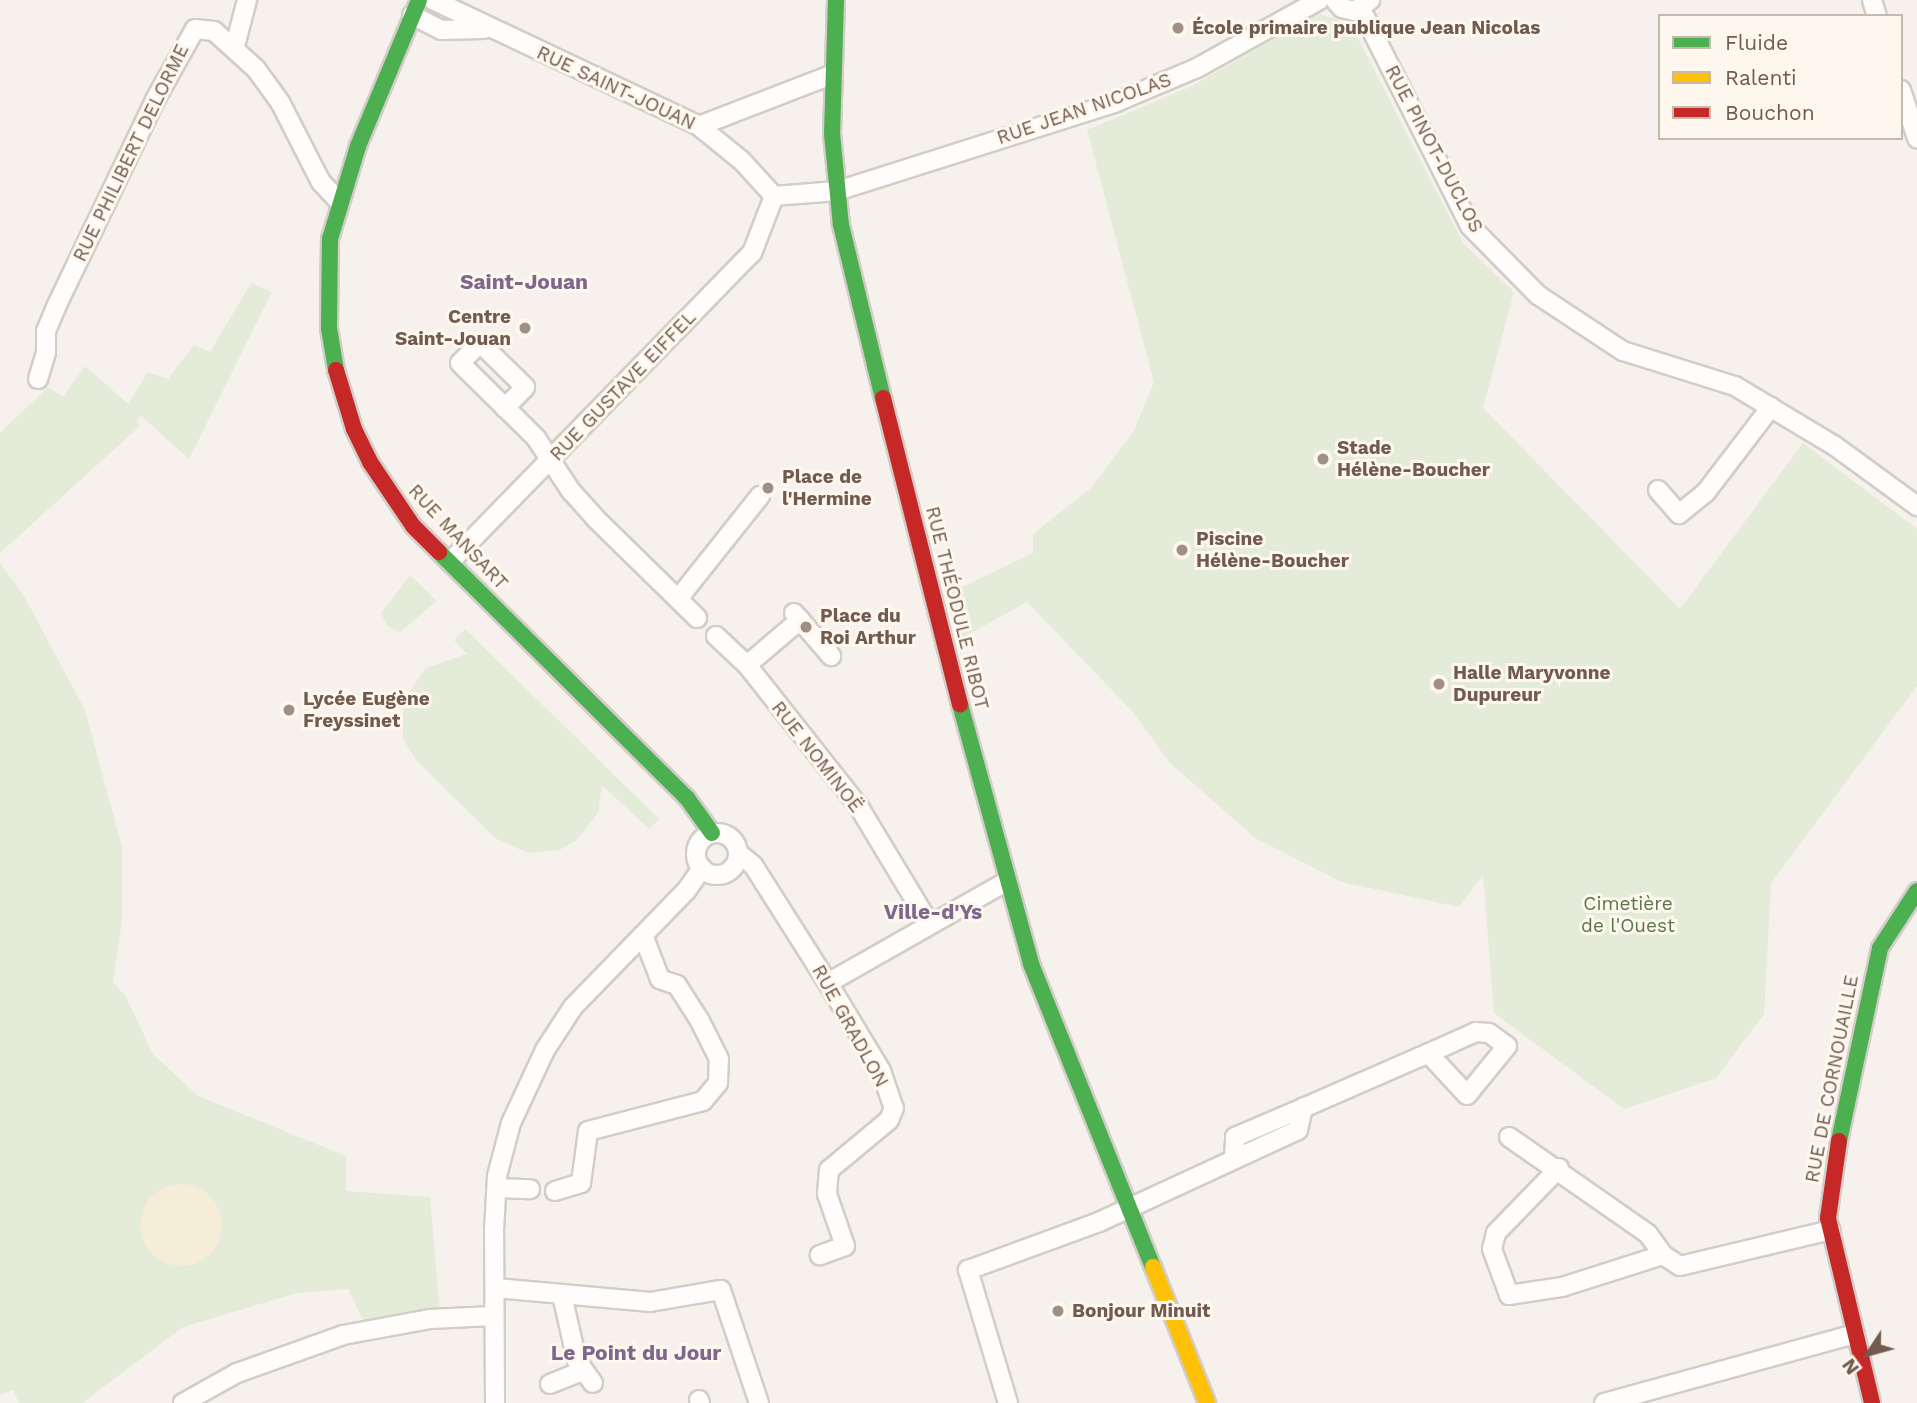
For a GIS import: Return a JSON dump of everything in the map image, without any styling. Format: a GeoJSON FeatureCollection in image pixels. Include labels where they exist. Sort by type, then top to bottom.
{"type":"FeatureCollection","features":[{"type":"Feature","properties":{"kind":"street"},"geometry":{"type":"LineString","coordinates":[[235,46],[247,0]]}},
{"type":"Feature","properties":{"kind":"street","name":"RUE SAINT-JOUAN"},"geometry":{"type":"LineString","coordinates":[[433,0],[699,126],[742,161],[774,196]]}},
{"type":"Feature","properties":{"kind":"street","name":"RUE THÉODULE RIBOT"},"geometry":{"type":"LineString","coordinates":[[836,0],[831,75],[837,191],[849,264],[1006,882],[1031,964],[1207,1403]]}},
{"type":"Feature","properties":{"kind":"street","name":"RUE JEAN NICOLAS"},"geometry":{"type":"LineString","coordinates":[[837,191],[1114,103],[1197,68],[1319,0]]}},
{"type":"Feature","properties":{"kind":"street"},"geometry":{"type":"LineString","coordinates":[[1335,0],[1349,10],[1366,4]]}},
{"type":"Feature","properties":{"kind":"street","name":"RUE PINOT-DUCLOS"},"geometry":{"type":"LineString","coordinates":[[1366,4],[1471,226],[1513,271],[1564,315],[1623,351],[1735,386],[1914,497]]}},
{"type":"Feature","properties":{"kind":"street","name":"RUE SAINT-JOUAN"},"geometry":{"type":"LineString","coordinates":[[415,8],[441,30],[468,27],[498,32]]}},
{"type":"Feature","properties":{"kind":"street","name":"RUE MANSART"},"geometry":{"type":"LineString","coordinates":[[415,8],[338,200],[327,281],[329,328],[343,396],[370,462],[393,499],[450,562],[687,798],[712,833]]}},
{"type":"Feature","properties":{"kind":"street","name":"RUE PHILIBERT DELORME"},"geometry":{"type":"LineString","coordinates":[[38,379],[46,352],[46,331],[56,307],[185,39],[195,29],[214,31],[235,46],[280,102],[321,182],[338,200]]}},
{"type":"Feature","properties":{"kind":"street"},"geometry":{"type":"LineString","coordinates":[[699,126],[831,75]]}},
{"type":"Feature","properties":{"kind":"street"},"geometry":{"type":"LineString","coordinates":[[1903,96],[1917,138]]}},
{"type":"Feature","properties":{"kind":"street"},"geometry":{"type":"LineString","coordinates":[[774,196],[837,191]]}},
{"type":"Feature","properties":{"kind":"street","name":"RUE GUSTAVE EIFFEL"},"geometry":{"type":"LineString","coordinates":[[450,562],[752,253],[774,196]]}},
{"type":"Feature","properties":{"kind":"street"},"geometry":{"type":"LineString","coordinates":[[1658,490],[1679,514],[1706,492],[1771,407]]}},
{"type":"Feature","properties":{"kind":"street"},"geometry":{"type":"LineString","coordinates":[[505,408],[551,459],[571,491],[697,618]]}},
{"type":"Feature","properties":{"kind":"street"},"geometry":{"type":"LineString","coordinates":[[678,599],[760,496]]}},
{"type":"Feature","properties":{"kind":"street"},"geometry":{"type":"LineString","coordinates":[[747,665],[797,616],[831,656]]}},
{"type":"Feature","properties":{"kind":"street","name":"RUE NOMINOË"},"geometry":{"type":"LineString","coordinates":[[716,636],[747,665],[859,807],[929,923]]}},
{"type":"Feature","properties":{"kind":"street"},"geometry":{"type":"LineString","coordinates":[[712,833],[728,836],[738,853],[728,872],[713,875],[702,868],[698,846],[712,833]]}},
{"type":"Feature","properties":{"kind":"street","name":"RUE GRADLON"},"geometry":{"type":"LineString","coordinates":[[738,853],[753,865],[828,983],[881,1071],[894,1108],[889,1120],[829,1170],[827,1194],[845,1246],[820,1255]]}},
{"type":"Feature","properties":{"kind":"street"},"geometry":{"type":"LineString","coordinates":[[495,1403],[493,1316],[496,1288],[497,1188],[511,1123],[545,1050],[573,1007],[643,935],[702,868]]}},
{"type":"Feature","properties":{"kind":"street"},"geometry":{"type":"LineString","coordinates":[[828,983],[929,923],[1006,882]]}},
{"type":"Feature","properties":{"kind":"street","name":"RUE DE CORNOUAILLE"},"geometry":{"type":"LineString","coordinates":[[1872,1403],[1828,1218],[1838,1148],[1880,948],[1907,911],[1917,891]]}},
{"type":"Feature","properties":{"kind":"street","name":"RUE DE CORNOUAILLE"},"geometry":{"type":"LineString","coordinates":[[1837,1262],[1852,1150],[1877,1026],[1907,911]]}},
{"type":"Feature","properties":{"kind":"street"},"geometry":{"type":"LineString","coordinates":[[555,1191],[581,1183],[588,1131],[703,1101],[718,1083],[719,1059],[700,1021],[677,985],[660,979],[643,935]]}},
{"type":"Feature","properties":{"kind":"street"},"geometry":{"type":"LineString","coordinates":[[1008,1403],[968,1270],[1127,1208],[1298,1130],[1303,1108],[1428,1053]]}},
{"type":"Feature","properties":{"kind":"street"},"geometry":{"type":"LineString","coordinates":[[1509,1137],[1559,1168],[1648,1234],[1663,1255],[1680,1266],[1696,1265],[1831,1230]]}},
{"type":"Feature","properties":{"kind":"street"},"geometry":{"type":"LineString","coordinates":[[1559,1168],[1496,1233],[1493,1249],[1509,1295],[1562,1287],[1663,1255]]}},
{"type":"Feature","properties":{"kind":"street"},"geometry":{"type":"LineString","coordinates":[[497,1188],[530,1189]]}},
{"type":"Feature","properties":{"kind":"street"},"geometry":{"type":"LineString","coordinates":[[496,1288],[650,1302],[721,1290],[759,1403]]}},
{"type":"Feature","properties":{"kind":"street"},"geometry":{"type":"LineString","coordinates":[[550,1384],[587,1377],[562,1295]]}},
{"type":"Feature","properties":{"kind":"street"},"geometry":{"type":"LineString","coordinates":[[183,1403],[237,1373],[343,1335],[429,1319],[493,1316]]}},
{"type":"Feature","properties":{"kind":"street"},"geometry":{"type":"LineString","coordinates":[[1604,1403],[1855,1334]]}},
{"type":"Feature","properties":{"kind":"green space","name":"Stade Hélène-Boucher"},"geometry":{"type":"Polygon","coordinates":[[[1318,14],[1350,23],[1463,243],[1514,292],[1483,408],[1680,609],[1803,443],[1917,529],[1917,686],[1771,883],[1764,1014],[1716,1078],[1624,1109],[1494,1013],[1483,875],[1459,907],[1342,882],[1255,838],[1169,762],[1133,712],[1027,602],[962,638],[947,594],[1033,553],[1033,534],[1091,488],[1134,431],[1154,382],[1087,130],[1190,87],[1318,14]]]}},
{"type":"Feature","properties":{"kind":"green space"},"geometry":{"type":"Polygon","coordinates":[[[251,283],[272,292],[189,459],[141,416],[136,420],[140,426],[0,553],[0,433],[48,387],[63,397],[85,366],[128,404],[148,372],[168,379],[194,345],[210,352],[251,283]]]}},
{"type":"Feature","properties":{"kind":"green space"},"geometry":{"type":"Polygon","coordinates":[[[0,563],[24,596],[85,710],[122,847],[122,920],[113,982],[126,997],[153,1054],[198,1096],[346,1156],[346,1191],[430,1197],[440,1315],[364,1322],[348,1289],[297,1293],[183,1327],[82,1403],[19,1403],[13,1390],[0,1395],[0,563]]]}},
{"type":"Feature","properties":{"kind":"green space"},"geometry":{"type":"Polygon","coordinates":[[[410,575],[437,601],[400,632],[387,626],[381,613],[410,575]]]}},
{"type":"Feature","properties":{"kind":"green space"},"geometry":{"type":"Polygon","coordinates":[[[465,629],[659,819],[649,829],[602,785],[598,813],[576,841],[559,850],[528,853],[495,838],[416,760],[403,739],[403,701],[426,668],[467,654],[454,640],[465,629]]]}},
{"type":"Feature","properties":{"kind":"sand"},"geometry":{"type":"Polygon","coordinates":[[[173,1184],[189,1184],[204,1191],[215,1202],[222,1217],[219,1241],[210,1254],[189,1266],[173,1266],[158,1259],[147,1248],[140,1233],[140,1217],[147,1202],[158,1191],[173,1184]]]}},
{"type":"Feature","properties":{"kind":"traffic: fast"},"geometry":{"type":"LineString","coordinates":[[336,370],[329,328],[330,239],[358,146],[419,0]]}},
{"type":"Feature","properties":{"kind":"traffic: fast"},"geometry":{"type":"LineString","coordinates":[[836,0],[832,134],[841,225],[883,398]]}},
{"type":"Feature","properties":{"kind":"traffic: fast"},"geometry":{"type":"LineString","coordinates":[[439,552],[687,798],[712,833]]}},
{"type":"Feature","properties":{"kind":"traffic: fast"},"geometry":{"type":"LineString","coordinates":[[960,704],[1031,964],[1153,1267]]}},
{"type":"Feature","properties":{"kind":"traffic: fast"},"geometry":{"type":"LineString","coordinates":[[1839,1141],[1880,948],[1917,891]]}},
{"type":"Feature","properties":{"kind":"traffic: slow"},"geometry":{"type":"LineString","coordinates":[[1153,1267],[1207,1403]]}},
{"type":"Feature","properties":{"kind":"traffic: jam"},"geometry":{"type":"LineString","coordinates":[[336,370],[354,429],[370,462],[413,526],[439,552]]}},
{"type":"Feature","properties":{"kind":"traffic: jam"},"geometry":{"type":"LineString","coordinates":[[883,398],[960,704]]}},
{"type":"Feature","properties":{"kind":"traffic: jam"},"geometry":{"type":"LineString","coordinates":[[1839,1141],[1828,1218],[1872,1403]]}},
{"type":"Feature","properties":{"kind":"place","name":"École primaire publique Jean Nicolas"},"geometry":{"type":"Point","coordinates":[1178,28]}},
{"type":"Feature","properties":{"kind":"place","name":"Centre Saint-Jouan"},"geometry":{"type":"Point","coordinates":[525,328]}},
{"type":"Feature","properties":{"kind":"place","name":"Stade Hélène-Boucher"},"geometry":{"type":"Point","coordinates":[1323,459]}},
{"type":"Feature","properties":{"kind":"place","name":"Place de l'Hermine"},"geometry":{"type":"Point","coordinates":[768,488]}},
{"type":"Feature","properties":{"kind":"place","name":"Piscine Hélène-Boucher"},"geometry":{"type":"Point","coordinates":[1182,550]}},
{"type":"Feature","properties":{"kind":"place","name":"Place du Roi Arthur"},"geometry":{"type":"Point","coordinates":[806,627]}},
{"type":"Feature","properties":{"kind":"place","name":"Halle Maryvonne Dupureur"},"geometry":{"type":"Point","coordinates":[1439,684]}},
{"type":"Feature","properties":{"kind":"place","name":"Lycée Eugène Freyssinet"},"geometry":{"type":"Point","coordinates":[289,710]}},
{"type":"Feature","properties":{"kind":"place","name":"Bonjour Minuit"},"geometry":{"type":"Point","coordinates":[1058,1311]}},
{"type":"Feature","properties":{"kind":"district","name":"Saint-Jouan"},"geometry":{"type":"Point","coordinates":[524,282]}},
{"type":"Feature","properties":{"kind":"district","name":"Ville-d'Ys"},"geometry":{"type":"Point","coordinates":[933,912]}},
{"type":"Feature","properties":{"kind":"district","name":"Le Point du Jour"},"geometry":{"type":"Point","coordinates":[636,1353]}},
{"type":"Feature","properties":{"kind":"park label","name":"Cimetière de l'Ouest"},"geometry":{"type":"Point","coordinates":[1628,915]}}]}
